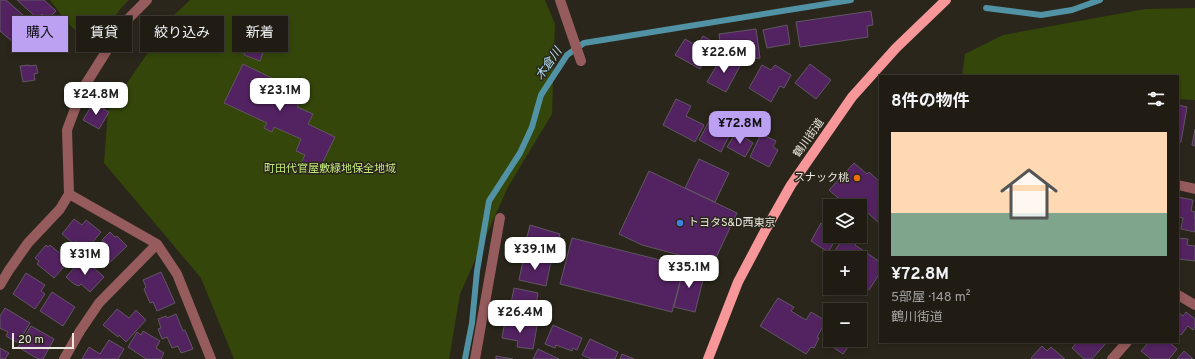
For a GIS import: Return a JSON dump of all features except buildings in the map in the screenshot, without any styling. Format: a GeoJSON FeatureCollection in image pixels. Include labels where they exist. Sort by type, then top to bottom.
{"type":"FeatureCollection","features":[{"type":"Feature","properties":{"kind":"main road","name":"鶴川街道"},"geometry":{"type":"LineString","coordinates":[[708,359],[738,282],[766,229],[800,172],[852,97],[896,48],[946,0]]}},
{"type":"Feature","properties":{"kind":"street"},"geometry":{"type":"LineString","coordinates":[[0,285],[28,243],[60,209],[69,194],[67,130],[82,90],[124,23],[147,0]]}},
{"type":"Feature","properties":{"kind":"street"},"geometry":{"type":"LineString","coordinates":[[560,0],[580,61]]}},
{"type":"Feature","properties":{"kind":"street"},"geometry":{"type":"LineString","coordinates":[[1179,185],[1195,188]]}},
{"type":"Feature","properties":{"kind":"street"},"geometry":{"type":"LineString","coordinates":[[69,194],[157,244],[176,274],[211,359]]}},
{"type":"Feature","properties":{"kind":"street"},"geometry":{"type":"LineString","coordinates":[[475,359],[500,218]]}},
{"type":"Feature","properties":{"kind":"street"},"geometry":{"type":"LineString","coordinates":[[64,359],[80,331],[99,303],[157,244]]}},
{"type":"Feature","properties":{"kind":"street"},"geometry":{"type":"LineString","coordinates":[[1179,296],[1195,305]]}},
{"type":"Feature","properties":{"kind":"street"},"geometry":{"type":"LineString","coordinates":[[1112,359],[1126,343]]}},
{"type":"Feature","properties":{"kind":"green space"},"geometry":{"type":"Polygon","coordinates":[[[50,0],[129,0],[115,16],[76,16],[76,31],[68,23],[68,16],[62,16],[50,0]]]}},
{"type":"Feature","properties":{"kind":"green space","name":"町田代官屋敷緑地保全地域"},"geometry":{"type":"Polygon","coordinates":[[[190,0],[545,0],[555,24],[552,114],[508,187],[460,294],[449,359],[234,359],[201,278],[104,163],[108,111],[148,52],[224,52],[224,16],[173,16],[190,0]]]}},
{"type":"Feature","properties":{"kind":"green space"},"geometry":{"type":"Polygon","coordinates":[[[1195,8],[1195,100],[1179,99],[1179,75],[962,75],[965,54],[1003,35],[1145,9],[1195,8]]]}},
{"type":"Feature","properties":{"kind":"waterway","name":"木倉川"},"geometry":{"type":"LineString","coordinates":[[465,359],[472,323],[477,271],[489,201],[520,153],[532,127],[541,95],[567,55],[584,43],[851,0]]}},
{"type":"Feature","properties":{"kind":"waterway","name":"木倉川"},"geometry":{"type":"LineString","coordinates":[[986,8],[1041,15],[1072,10],[1100,0]]}},
{"type":"Feature","properties":{"kind":"place","name":"スナック桃"},"geometry":{"type":"Point","coordinates":[857,178]}},
{"type":"Feature","properties":{"kind":"place","name":"トヨタS&D西東京"},"geometry":{"type":"Point","coordinates":[680,223]}}]}
